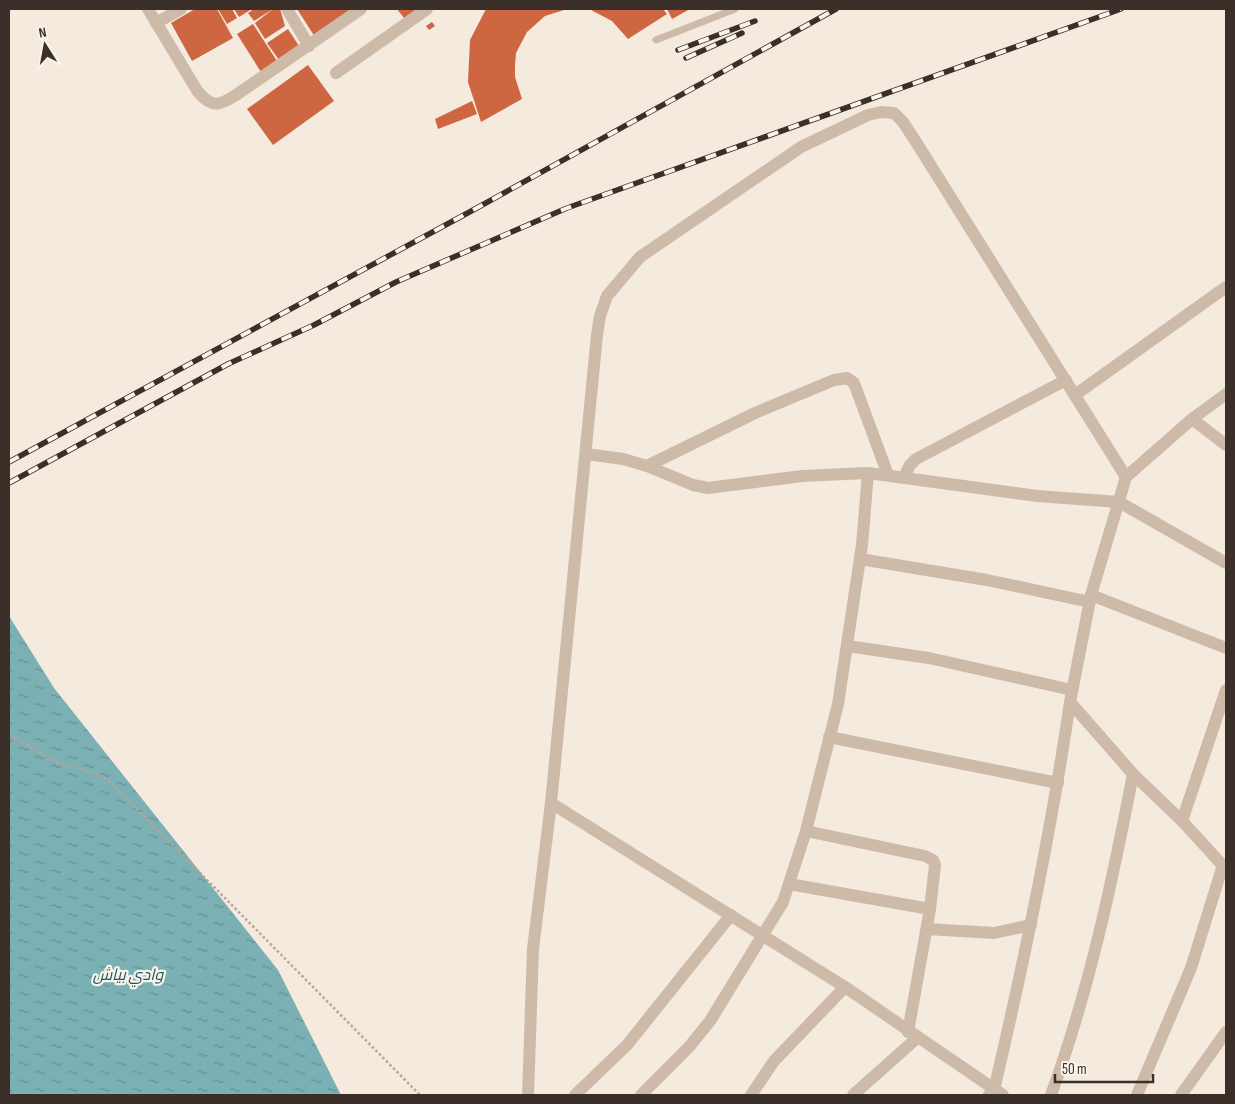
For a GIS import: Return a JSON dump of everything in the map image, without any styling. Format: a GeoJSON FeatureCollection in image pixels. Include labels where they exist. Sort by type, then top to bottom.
{"type":"FeatureCollection","features":[{"type":"Feature","properties":{"kind":"street"},"geometry":{"type":"LineString","coordinates":[[148,9],[198,92],[206,101],[215,104],[227,101],[361,9]]}},
{"type":"Feature","properties":{"kind":"street"},"geometry":{"type":"LineString","coordinates":[[156,23],[181,9]]}},
{"type":"Feature","properties":{"kind":"street"},"geometry":{"type":"LineString","coordinates":[[287,9],[309,46]]}},
{"type":"Feature","properties":{"kind":"street"},"geometry":{"type":"LineString","coordinates":[[336,73],[427,9]]}},
{"type":"Feature","properties":{"kind":"street"},"geometry":{"type":"LineString","coordinates":[[528,1095],[533,949],[551,804],[600,316],[607,296],[640,257],[801,147],[862,118],[881,112],[894,113],[903,122],[1126,477]]}},
{"type":"Feature","properties":{"kind":"street"},"geometry":{"type":"LineString","coordinates":[[1075,395],[1226,287]]}},
{"type":"Feature","properties":{"kind":"street"},"geometry":{"type":"LineString","coordinates":[[647,466],[755,413],[834,380],[847,378],[854,384],[888,475]]}},
{"type":"Feature","properties":{"kind":"street"},"geometry":{"type":"LineString","coordinates":[[904,477],[916,458],[1066,380]]}},
{"type":"Feature","properties":{"kind":"street"},"geometry":{"type":"LineString","coordinates":[[551,804],[845,987],[995,1094],[1031,925],[1058,783],[1071,696],[1091,599],[1126,477],[1192,419],[1226,394]]}},
{"type":"Feature","properties":{"kind":"street"},"geometry":{"type":"LineString","coordinates":[[1192,419],[1226,445]]}},
{"type":"Feature","properties":{"kind":"street"},"geometry":{"type":"LineString","coordinates":[[586,454],[623,459],[647,466],[693,485],[708,488],[802,476],[868,473],[1037,496],[1119,502],[1226,563]]}},
{"type":"Feature","properties":{"kind":"street"},"geometry":{"type":"LineString","coordinates":[[641,1095],[683,1053],[710,1021],[783,902],[806,831],[838,704],[860,559],[868,473]]}},
{"type":"Feature","properties":{"kind":"street"},"geometry":{"type":"LineString","coordinates":[[860,559],[1091,599],[1226,648]]}},
{"type":"Feature","properties":{"kind":"street"},"geometry":{"type":"LineString","coordinates":[[847,646],[929,658],[1071,696],[1133,774],[1182,821],[1224,867],[1191,968],[1137,1095]]}},
{"type":"Feature","properties":{"kind":"street"},"geometry":{"type":"LineString","coordinates":[[1182,821],[1226,690]]}},
{"type":"Feature","properties":{"kind":"street"},"geometry":{"type":"LineString","coordinates":[[830,737],[1058,783]]}},
{"type":"Feature","properties":{"kind":"street"},"geometry":{"type":"LineString","coordinates":[[1051,1095],[1088,980],[1112,883],[1133,774]]}},
{"type":"Feature","properties":{"kind":"street"},"geometry":{"type":"LineString","coordinates":[[806,831],[930,858],[935,865],[913,1035],[853,1095]]}},
{"type":"Feature","properties":{"kind":"street"},"geometry":{"type":"LineString","coordinates":[[789,884],[930,909]]}},
{"type":"Feature","properties":{"kind":"street"},"geometry":{"type":"LineString","coordinates":[[575,1095],[627,1045],[732,915]]}},
{"type":"Feature","properties":{"kind":"street"},"geometry":{"type":"LineString","coordinates":[[927,929],[994,934],[1031,925]]}},
{"type":"Feature","properties":{"kind":"street"},"geometry":{"type":"LineString","coordinates":[[751,1095],[774,1061],[845,987]]}},
{"type":"Feature","properties":{"kind":"street"},"geometry":{"type":"LineString","coordinates":[[1182,1095],[1226,1032]]}},
{"type":"Feature","properties":{"kind":"lane"},"geometry":{"type":"LineString","coordinates":[[656,40],[735,9]]}},
{"type":"Feature","properties":{"kind":"path"},"geometry":{"type":"LineString","coordinates":[[9,734],[56,762],[97,774],[110,782],[420,1095]]}},
{"type":"Feature","properties":{"kind":"water","name":"وادي بياش"},"geometry":{"type":"Polygon","coordinates":[[[9,616],[54,688],[278,970],[341,1095],[9,1095],[9,616]]]}},
{"type":"Feature","properties":{"kind":"building"},"geometry":{"type":"Polygon","coordinates":[[[195,9],[217,9],[233,38],[192,61],[171,23],[195,9]]]}},
{"type":"Feature","properties":{"kind":"building"},"geometry":{"type":"Polygon","coordinates":[[[218,9],[232,9],[237,18],[227,24],[218,9]]]}},
{"type":"Feature","properties":{"kind":"building"},"geometry":{"type":"Polygon","coordinates":[[[234,9],[252,9],[239,17],[234,9]]]}},
{"type":"Feature","properties":{"kind":"building"},"geometry":{"type":"Polygon","coordinates":[[[254,9],[273,9],[254,21],[248,13],[254,9]]]}},
{"type":"Feature","properties":{"kind":"building"},"geometry":{"type":"Polygon","coordinates":[[[273,9],[280,9],[285,26],[265,39],[255,23],[273,9]]]}},
{"type":"Feature","properties":{"kind":"building"},"geometry":{"type":"Polygon","coordinates":[[[297,9],[355,9],[315,37],[297,9]]]}},
{"type":"Feature","properties":{"kind":"building"},"geometry":{"type":"Polygon","coordinates":[[[397,9],[417,9],[404,18],[397,9]]]}},
{"type":"Feature","properties":{"kind":"building"},"geometry":{"type":"Polygon","coordinates":[[[486,9],[567,9],[545,16],[527,32],[516,53],[515,77],[522,99],[481,122],[468,82],[470,40],[486,9]]]}},
{"type":"Feature","properties":{"kind":"building"},"geometry":{"type":"Polygon","coordinates":[[[581,9],[663,9],[667,14],[628,39],[612,21],[591,10],[581,9]]]}},
{"type":"Feature","properties":{"kind":"building"},"geometry":{"type":"Polygon","coordinates":[[[667,9],[690,9],[672,19],[667,9]]]}},
{"type":"Feature","properties":{"kind":"building"},"geometry":{"type":"Polygon","coordinates":[[[432,22],[435,26],[429,30],[426,26],[432,22]]]}},
{"type":"Feature","properties":{"kind":"building"},"geometry":{"type":"Polygon","coordinates":[[[253,24],[277,61],[261,72],[237,34],[253,24]]]}},
{"type":"Feature","properties":{"kind":"building"},"geometry":{"type":"Polygon","coordinates":[[[288,29],[299,46],[279,60],[267,43],[288,29]]]}},
{"type":"Feature","properties":{"kind":"building"},"geometry":{"type":"Polygon","coordinates":[[[308,65],[334,101],[273,145],[247,109],[308,65]]]}},
{"type":"Feature","properties":{"kind":"building"},"geometry":{"type":"Polygon","coordinates":[[[472,101],[477,114],[438,129],[435,119],[472,101]]]}},
{"type":"Feature","properties":{"kind":"railway"},"geometry":{"type":"LineString","coordinates":[[9,462],[475,209],[836,9]]}},
{"type":"Feature","properties":{"kind":"railway"},"geometry":{"type":"LineString","coordinates":[[9,483],[228,364],[314,325],[396,282],[567,208],[1121,9]]}},
{"type":"Feature","properties":{"kind":"railway"},"geometry":{"type":"LineString","coordinates":[[678,50],[755,21]]}},
{"type":"Feature","properties":{"kind":"railway"},"geometry":{"type":"LineString","coordinates":[[686,58],[742,33]]}}]}
